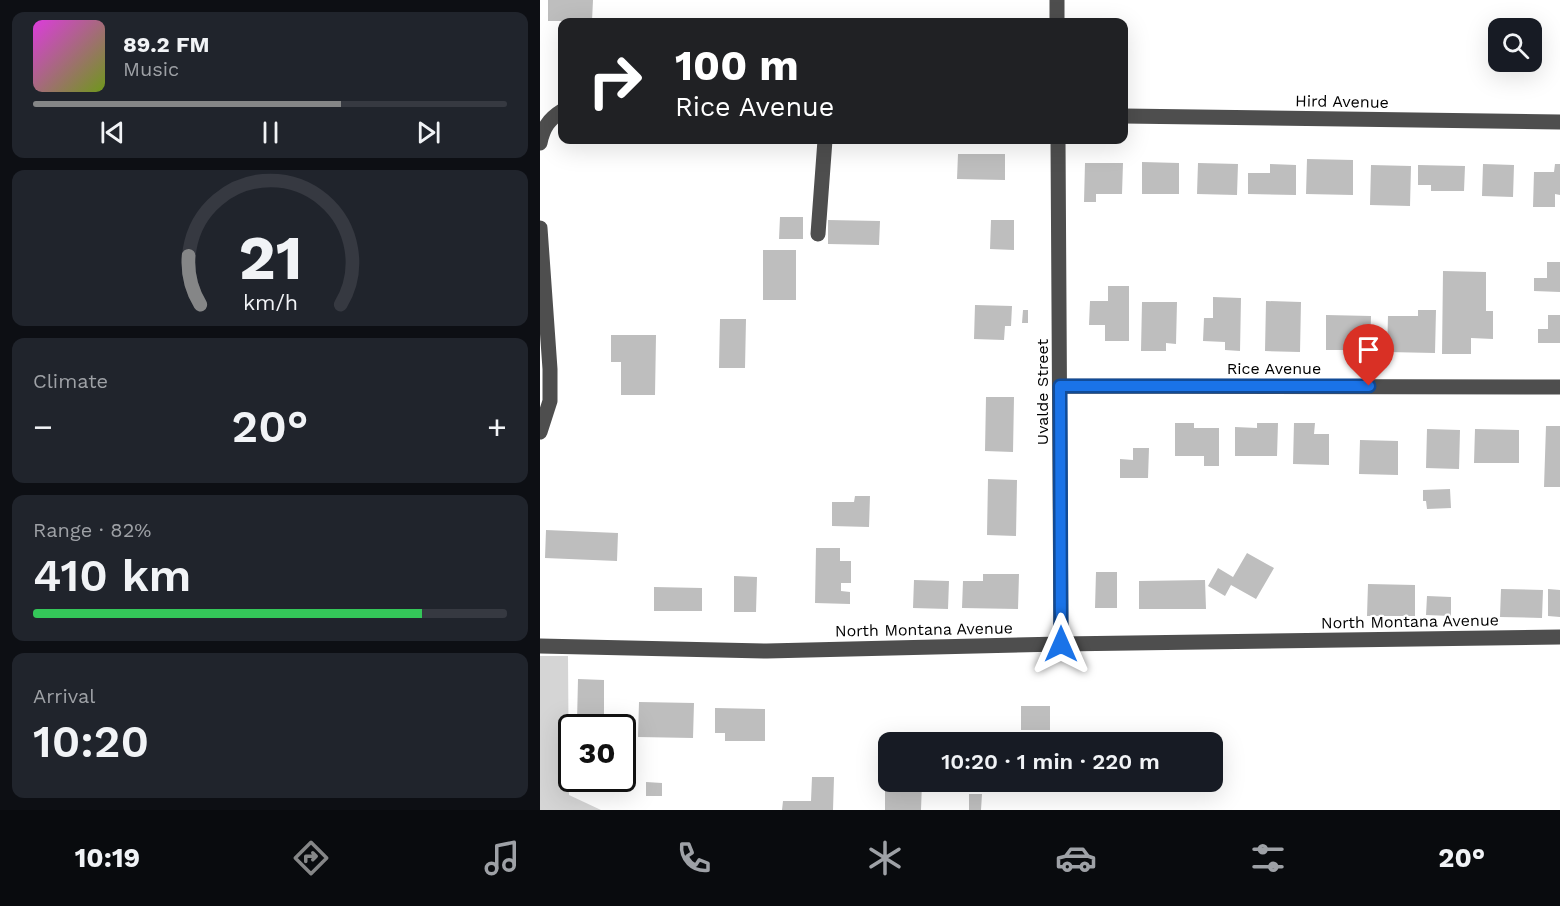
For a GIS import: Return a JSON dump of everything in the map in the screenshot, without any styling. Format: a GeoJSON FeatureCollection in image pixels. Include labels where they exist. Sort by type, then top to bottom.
{"type":"FeatureCollection","features":[{"type":"Feature","properties":{"kind":"street"},"geometry":{"type":"LineString","coordinates":[[1057,0],[1057,18]]}},
{"type":"Feature","properties":{"kind":"street"},"geometry":{"type":"LineString","coordinates":[[540,142],[542,131],[558,114]]}},
{"type":"Feature","properties":{"kind":"street","name":"Hird Avenue"},"geometry":{"type":"LineString","coordinates":[[1128,116],[1560,122]]}},
{"type":"Feature","properties":{"kind":"street"},"geometry":{"type":"LineString","coordinates":[[818,234],[825,144]]}},
{"type":"Feature","properties":{"kind":"street","name":"Uvalde Street"},"geometry":{"type":"LineString","coordinates":[[1058,144],[1061,644]]}},
{"type":"Feature","properties":{"kind":"street"},"geometry":{"type":"LineString","coordinates":[[540,228],[543,297],[550,369],[550,401],[540,432]]}},
{"type":"Feature","properties":{"kind":"street","name":"Rice Avenue"},"geometry":{"type":"LineString","coordinates":[[1060,386],[1560,387]]}},
{"type":"Feature","properties":{"kind":"street","name":"North Montana Avenue"},"geometry":{"type":"LineString","coordinates":[[540,646],[767,651],[1061,644],[1560,637]]}},
{"type":"Feature","properties":{"kind":"shaded area"},"geometry":{"type":"Polygon","coordinates":[[[540,656],[568,656],[568,714],[558,714],[558,792],[569,792],[569,795],[601,810],[540,810],[540,656]]]}},
{"type":"Feature","properties":{"kind":"building"},"geometry":{"type":"Polygon","coordinates":[[[548,0],[593,0],[592,18],[558,18],[558,21],[548,21],[548,0]]]}},
{"type":"Feature","properties":{"kind":"building"},"geometry":{"type":"Polygon","coordinates":[[[958,154],[1005,154],[1005,180],[957,179],[958,154]]]}},
{"type":"Feature","properties":{"kind":"building"},"geometry":{"type":"Polygon","coordinates":[[[1307,159],[1353,160],[1353,195],[1306,194],[1307,159]]]}},
{"type":"Feature","properties":{"kind":"building"},"geometry":{"type":"Polygon","coordinates":[[[1142,162],[1179,163],[1179,194],[1142,194],[1142,162]]]}},
{"type":"Feature","properties":{"kind":"building"},"geometry":{"type":"Polygon","coordinates":[[[1085,163],[1123,163],[1122,194],[1096,194],[1096,202],[1084,202],[1085,163]]]}},
{"type":"Feature","properties":{"kind":"building"},"geometry":{"type":"Polygon","coordinates":[[[1198,163],[1238,164],[1237,195],[1197,194],[1198,163]]]}},
{"type":"Feature","properties":{"kind":"building"},"geometry":{"type":"Polygon","coordinates":[[[1270,164],[1296,165],[1296,195],[1248,194],[1248,173],[1270,173],[1270,164]]]}},
{"type":"Feature","properties":{"kind":"building"},"geometry":{"type":"Polygon","coordinates":[[[1483,164],[1514,165],[1513,197],[1482,196],[1483,164]]]}},
{"type":"Feature","properties":{"kind":"building"},"geometry":{"type":"Polygon","coordinates":[[[1555,164],[1560,164],[1560,195],[1555,194],[1555,207],[1533,207],[1534,172],[1554,172],[1555,164]]]}},
{"type":"Feature","properties":{"kind":"building"},"geometry":{"type":"Polygon","coordinates":[[[1371,165],[1411,166],[1410,206],[1370,205],[1371,165]]]}},
{"type":"Feature","properties":{"kind":"building"},"geometry":{"type":"Polygon","coordinates":[[[1418,165],[1465,166],[1464,191],[1431,191],[1431,185],[1418,185],[1418,165]]]}},
{"type":"Feature","properties":{"kind":"building"},"geometry":{"type":"Polygon","coordinates":[[[780,217],[803,217],[803,239],[779,239],[780,217]]]}},
{"type":"Feature","properties":{"kind":"building"},"geometry":{"type":"Polygon","coordinates":[[[828,220],[880,221],[879,245],[828,244],[828,220]]]}},
{"type":"Feature","properties":{"kind":"building"},"geometry":{"type":"Polygon","coordinates":[[[991,220],[1014,220],[1014,250],[990,249],[991,220]]]}},
{"type":"Feature","properties":{"kind":"building"},"geometry":{"type":"Polygon","coordinates":[[[763,250],[796,250],[796,300],[763,300],[763,250]]]}},
{"type":"Feature","properties":{"kind":"building"},"geometry":{"type":"Polygon","coordinates":[[[1547,262],[1560,262],[1560,292],[1534,291],[1534,278],[1547,278],[1547,262]]]}},
{"type":"Feature","properties":{"kind":"building"},"geometry":{"type":"Polygon","coordinates":[[[1443,271],[1486,272],[1486,311],[1493,311],[1493,339],[1471,338],[1471,354],[1442,354],[1443,271]]]}},
{"type":"Feature","properties":{"kind":"building"},"geometry":{"type":"Polygon","coordinates":[[[1108,286],[1129,286],[1129,341],[1105,341],[1105,325],[1089,325],[1090,301],[1108,301],[1108,286]]]}},
{"type":"Feature","properties":{"kind":"building"},"geometry":{"type":"Polygon","coordinates":[[[1213,297],[1241,298],[1240,351],[1225,350],[1225,342],[1203,341],[1204,318],[1213,318],[1213,297]]]}},
{"type":"Feature","properties":{"kind":"building"},"geometry":{"type":"Polygon","coordinates":[[[1266,301],[1301,302],[1300,352],[1265,351],[1266,301]]]}},
{"type":"Feature","properties":{"kind":"building"},"geometry":{"type":"Polygon","coordinates":[[[1142,302],[1177,302],[1176,344],[1166,343],[1166,351],[1141,351],[1142,302]]]}},
{"type":"Feature","properties":{"kind":"building"},"geometry":{"type":"Polygon","coordinates":[[[975,305],[1012,306],[1011,326],[1005,326],[1004,340],[974,339],[975,305]]]}},
{"type":"Feature","properties":{"kind":"building"},"geometry":{"type":"Polygon","coordinates":[[[1023,310],[1028,310],[1028,323],[1022,323],[1023,310]]]}},
{"type":"Feature","properties":{"kind":"building"},"geometry":{"type":"Polygon","coordinates":[[[1418,310],[1436,310],[1435,353],[1387,352],[1388,316],[1418,316],[1418,310]]]}},
{"type":"Feature","properties":{"kind":"building"},"geometry":{"type":"Polygon","coordinates":[[[1326,315],[1371,316],[1370,350],[1326,350],[1326,315]]]}},
{"type":"Feature","properties":{"kind":"building"},"geometry":{"type":"Polygon","coordinates":[[[1548,315],[1560,315],[1560,343],[1538,343],[1538,329],[1548,329],[1548,315]]]}},
{"type":"Feature","properties":{"kind":"building"},"geometry":{"type":"Polygon","coordinates":[[[720,319],[746,319],[745,368],[719,368],[720,319]]]}},
{"type":"Feature","properties":{"kind":"building"},"geometry":{"type":"Polygon","coordinates":[[[611,335],[656,335],[655,395],[621,395],[621,362],[611,362],[611,335]]]}},
{"type":"Feature","properties":{"kind":"building"},"geometry":{"type":"Polygon","coordinates":[[[986,397],[1014,397],[1013,452],[985,451],[986,397]]]}},
{"type":"Feature","properties":{"kind":"building"},"geometry":{"type":"Polygon","coordinates":[[[1175,423],[1194,423],[1194,428],[1219,428],[1219,466],[1204,466],[1204,456],[1175,456],[1175,423]]]}},
{"type":"Feature","properties":{"kind":"building"},"geometry":{"type":"Polygon","coordinates":[[[1257,423],[1278,423],[1277,456],[1235,456],[1235,427],[1257,428],[1257,423]]]}},
{"type":"Feature","properties":{"kind":"building"},"geometry":{"type":"Polygon","coordinates":[[[1294,423],[1315,423],[1314,434],[1329,434],[1329,465],[1293,464],[1294,423]]]}},
{"type":"Feature","properties":{"kind":"building"},"geometry":{"type":"Polygon","coordinates":[[[1546,426],[1560,426],[1560,487],[1544,487],[1546,426]]]}},
{"type":"Feature","properties":{"kind":"building"},"geometry":{"type":"Polygon","coordinates":[[[1427,429],[1460,430],[1459,469],[1426,468],[1427,429]]]}},
{"type":"Feature","properties":{"kind":"building"},"geometry":{"type":"Polygon","coordinates":[[[1475,429],[1519,430],[1519,463],[1474,463],[1475,429]]]}},
{"type":"Feature","properties":{"kind":"building"},"geometry":{"type":"Polygon","coordinates":[[[1360,440],[1398,441],[1398,475],[1359,474],[1360,440]]]}},
{"type":"Feature","properties":{"kind":"building"},"geometry":{"type":"Polygon","coordinates":[[[1133,448],[1149,448],[1148,478],[1120,478],[1120,459],[1133,460],[1133,448]]]}},
{"type":"Feature","properties":{"kind":"building"},"geometry":{"type":"Polygon","coordinates":[[[988,479],[1017,480],[1016,536],[987,535],[988,479]]]}},
{"type":"Feature","properties":{"kind":"building"},"geometry":{"type":"Polygon","coordinates":[[[1450,489],[1451,508],[1427,509],[1426,501],[1423,501],[1423,490],[1450,489]]]}},
{"type":"Feature","properties":{"kind":"building"},"geometry":{"type":"Polygon","coordinates":[[[855,496],[870,496],[869,527],[832,526],[832,502],[854,502],[855,496]]]}},
{"type":"Feature","properties":{"kind":"building"},"geometry":{"type":"Polygon","coordinates":[[[546,530],[618,533],[617,561],[545,558],[546,530]]]}},
{"type":"Feature","properties":{"kind":"building"},"geometry":{"type":"Polygon","coordinates":[[[816,548],[840,548],[840,561],[851,561],[851,583],[841,583],[841,591],[850,592],[850,604],[815,603],[816,548]]]}},
{"type":"Feature","properties":{"kind":"building"},"geometry":{"type":"Polygon","coordinates":[[[1247,553],[1274,568],[1256,599],[1231,585],[1225,596],[1208,586],[1218,568],[1233,577],[1247,553]]]}},
{"type":"Feature","properties":{"kind":"building"},"geometry":{"type":"Polygon","coordinates":[[[1096,572],[1117,572],[1117,608],[1095,608],[1096,572]]]}},
{"type":"Feature","properties":{"kind":"building"},"geometry":{"type":"Polygon","coordinates":[[[983,574],[1019,574],[1018,609],[962,608],[963,581],[983,581],[983,574]]]}},
{"type":"Feature","properties":{"kind":"building"},"geometry":{"type":"Polygon","coordinates":[[[734,576],[757,577],[756,612],[734,612],[734,576]]]}},
{"type":"Feature","properties":{"kind":"building"},"geometry":{"type":"Polygon","coordinates":[[[914,580],[949,581],[948,609],[913,608],[914,580]]]}},
{"type":"Feature","properties":{"kind":"building"},"geometry":{"type":"Polygon","coordinates":[[[1205,580],[1206,609],[1139,609],[1139,581],[1205,580]]]}},
{"type":"Feature","properties":{"kind":"building"},"geometry":{"type":"Polygon","coordinates":[[[1368,584],[1415,585],[1415,616],[1367,616],[1368,584]]]}},
{"type":"Feature","properties":{"kind":"building"},"geometry":{"type":"Polygon","coordinates":[[[654,587],[702,588],[702,611],[654,611],[654,587]]]}},
{"type":"Feature","properties":{"kind":"building"},"geometry":{"type":"Polygon","coordinates":[[[1501,589],[1543,590],[1542,618],[1500,617],[1501,589]]]}},
{"type":"Feature","properties":{"kind":"building"},"geometry":{"type":"Polygon","coordinates":[[[1548,589],[1560,590],[1560,617],[1548,616],[1548,589]]]}},
{"type":"Feature","properties":{"kind":"building"},"geometry":{"type":"Polygon","coordinates":[[[1427,596],[1451,597],[1451,616],[1426,615],[1427,596]]]}},
{"type":"Feature","properties":{"kind":"building"},"geometry":{"type":"Polygon","coordinates":[[[578,679],[604,680],[604,714],[577,714],[578,679]]]}},
{"type":"Feature","properties":{"kind":"building"},"geometry":{"type":"Polygon","coordinates":[[[639,702],[694,703],[693,738],[638,737],[639,702]]]}},
{"type":"Feature","properties":{"kind":"building"},"geometry":{"type":"Polygon","coordinates":[[[1021,706],[1050,706],[1050,730],[1021,730],[1021,706]]]}},
{"type":"Feature","properties":{"kind":"building"},"geometry":{"type":"Polygon","coordinates":[[[715,708],[765,709],[765,741],[725,741],[725,733],[715,733],[715,708]]]}},
{"type":"Feature","properties":{"kind":"building"},"geometry":{"type":"Polygon","coordinates":[[[812,777],[834,777],[833,810],[782,810],[783,801],[811,801],[812,777]]]}},
{"type":"Feature","properties":{"kind":"building"},"geometry":{"type":"Polygon","coordinates":[[[646,782],[662,783],[662,796],[646,796],[646,782]]]}},
{"type":"Feature","properties":{"kind":"building"},"geometry":{"type":"Polygon","coordinates":[[[885,792],[922,792],[921,810],[885,810],[885,792]]]}},
{"type":"Feature","properties":{"kind":"building"},"geometry":{"type":"Polygon","coordinates":[[[969,794],[982,794],[981,810],[969,810],[969,794]]]}},
{"type":"Feature","properties":{"kind":"route"},"geometry":{"type":"LineString","coordinates":[[1061,644],[1060,386],[1369,386]]}}]}
